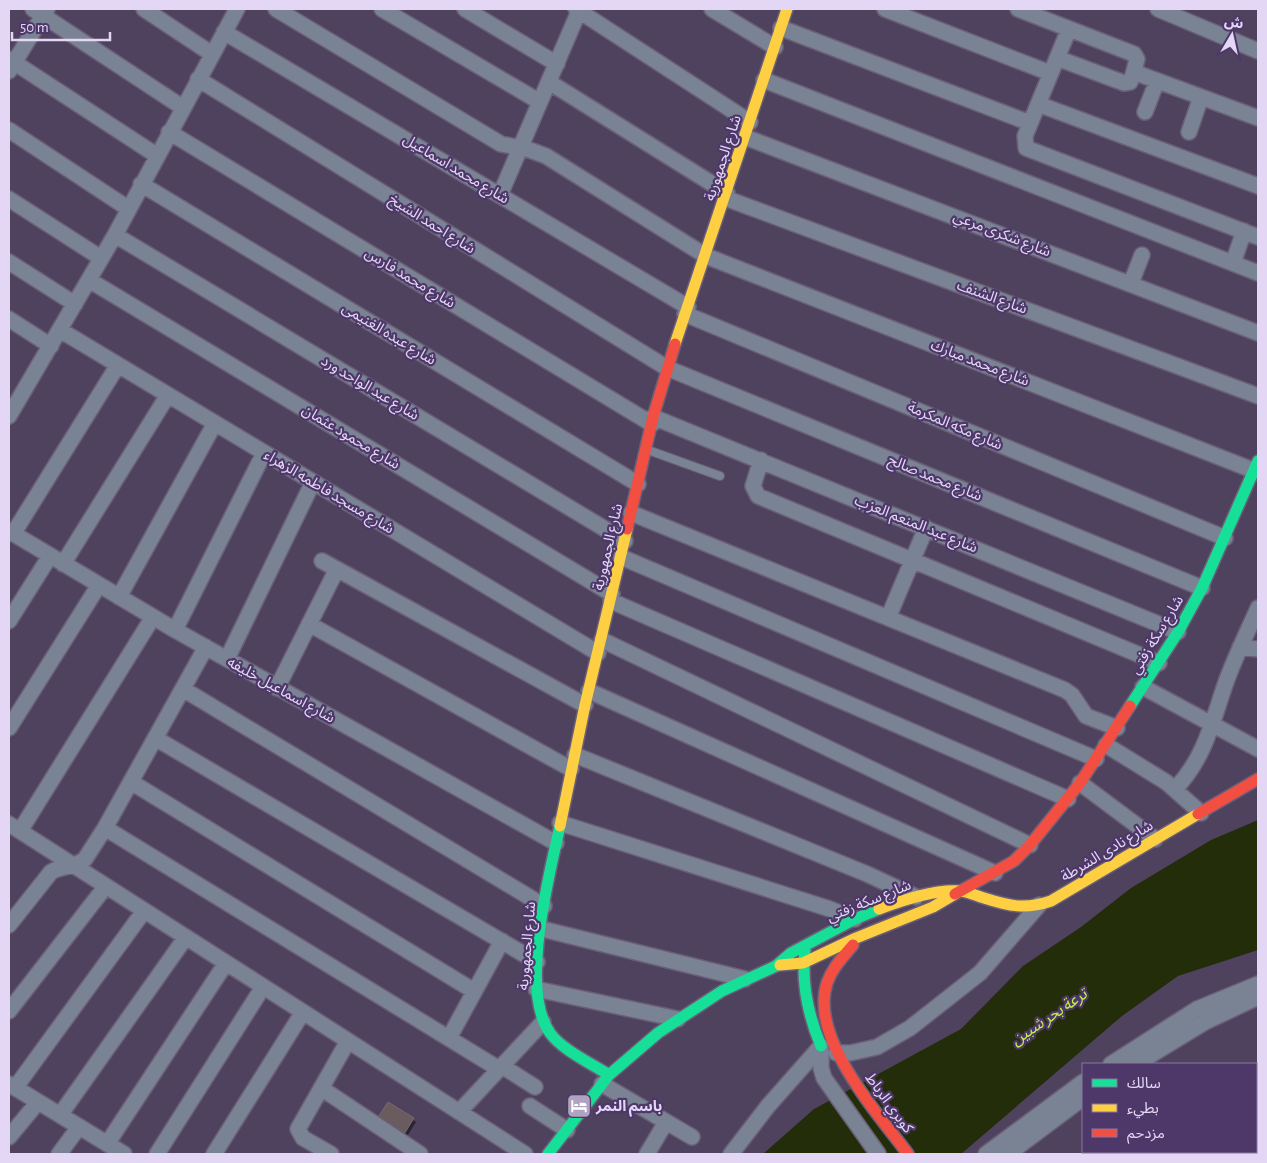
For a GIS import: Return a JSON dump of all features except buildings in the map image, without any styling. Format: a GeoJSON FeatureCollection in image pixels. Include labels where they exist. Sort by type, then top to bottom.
{"type":"FeatureCollection","features":[{"type":"Feature","properties":{"kind":"street"},"geometry":{"type":"LineString","coordinates":[[144,9],[212,54]]}},
{"type":"Feature","properties":{"kind":"street"},"geometry":{"type":"LineString","coordinates":[[9,416],[115,236],[156,155],[237,9]]}},
{"type":"Feature","properties":{"kind":"street","name":"شارع محمد مبارك"},"geometry":{"type":"LineString","coordinates":[[276,9],[501,144],[522,148],[546,156],[706,256],[1256,466]]}},
{"type":"Feature","properties":{"kind":"street"},"geometry":{"type":"LineString","coordinates":[[382,9],[540,102]]}},
{"type":"Feature","properties":{"kind":"street"},"geometry":{"type":"LineString","coordinates":[[465,9],[557,64]]}},
{"type":"Feature","properties":{"kind":"street"},"geometry":{"type":"LineString","coordinates":[[712,9],[775,47]]}},
{"type":"Feature","properties":{"kind":"street","name":"شارع الجمهورية"},"geometry":{"type":"LineString","coordinates":[[606,1080],[557,1041],[543,1022],[536,989],[544,906],[587,698],[612,598],[652,420],[667,368],[787,9]]}},
{"type":"Feature","properties":{"kind":"street"},"geometry":{"type":"LineString","coordinates":[[885,9],[1050,74]]}},
{"type":"Feature","properties":{"kind":"street"},"geometry":{"type":"LineString","coordinates":[[1018,9],[1135,55],[1137,61],[1134,75],[1130,82],[1124,83],[1057,58]]}},
{"type":"Feature","properties":{"kind":"street"},"geometry":{"type":"LineString","coordinates":[[1158,9],[1258,50]]}},
{"type":"Feature","properties":{"kind":"street"},"geometry":{"type":"LineString","coordinates":[[500,195],[522,148],[578,10]]}},
{"type":"Feature","properties":{"kind":"street","name":"شارع شكرى مرعي"},"geometry":{"type":"LineString","coordinates":[[578,10],[748,130],[1258,333]]}},
{"type":"Feature","properties":{"kind":"street"},"geometry":{"type":"LineString","coordinates":[[156,155],[10,64],[41,11],[182,107]]}},
{"type":"Feature","properties":{"kind":"street"},"geometry":{"type":"LineString","coordinates":[[781,28],[1027,130]]}},
{"type":"Feature","properties":{"kind":"street"},"geometry":{"type":"LineString","coordinates":[[1069,29],[1027,130],[1024,144],[1029,151],[1251,234],[1233,263]]}},
{"type":"Feature","properties":{"kind":"street","name":"شارع محمد اسماعيل"},"geometry":{"type":"LineString","coordinates":[[224,32],[500,195],[687,310]]}},
{"type":"Feature","properties":{"kind":"street"},"geometry":{"type":"LineString","coordinates":[[1134,75],[1137,74],[1157,80],[1258,118]]}},
{"type":"Feature","properties":{"kind":"street","name":"شارع احمد الشيخ"},"geometry":{"type":"LineString","coordinates":[[198,79],[667,368]]}},
{"type":"Feature","properties":{"kind":"street"},"geometry":{"type":"LineString","coordinates":[[764,80],[1258,273]]}},
{"type":"Feature","properties":{"kind":"street"},"geometry":{"type":"LineString","coordinates":[[1144,112],[1157,80]]}},
{"type":"Feature","properties":{"kind":"street","name":"شارع الشنف"},"geometry":{"type":"LineString","coordinates":[[549,82],[726,196],[1258,396]]}},
{"type":"Feature","properties":{"kind":"street"},"geometry":{"type":"LineString","coordinates":[[1189,132],[1201,97]]}},
{"type":"Feature","properties":{"kind":"street"},"geometry":{"type":"LineString","coordinates":[[1038,104],[1258,186]]}},
{"type":"Feature","properties":{"kind":"street"},"geometry":{"type":"LineString","coordinates":[[9,130],[129,208]]}},
{"type":"Feature","properties":{"kind":"street","name":"شارع محمد فارس"},"geometry":{"type":"LineString","coordinates":[[169,132],[652,420]]}},
{"type":"Feature","properties":{"kind":"street","name":"شارع عبده الغنيمى"},"geometry":{"type":"LineString","coordinates":[[141,184],[638,484]]}},
{"type":"Feature","properties":{"kind":"street"},"geometry":{"type":"LineString","coordinates":[[9,199],[101,258]]}},
{"type":"Feature","properties":{"kind":"street","name":"شارع عبد الواحد ورد"},"geometry":{"type":"LineString","coordinates":[[115,236],[625,541]]}},
{"type":"Feature","properties":{"kind":"street"},"geometry":{"type":"LineString","coordinates":[[1131,283],[1142,256]]}},
{"type":"Feature","properties":{"kind":"street"},"geometry":{"type":"LineString","coordinates":[[9,262],[75,304]]}},
{"type":"Feature","properties":{"kind":"street","name":"شارع محمود عثمان"},"geometry":{"type":"LineString","coordinates":[[89,280],[612,598],[1068,799]]}},
{"type":"Feature","properties":{"kind":"street","name":"شارع مكه المكرمة"},"geometry":{"type":"LineString","coordinates":[[687,310],[1225,538]]}},
{"type":"Feature","properties":{"kind":"street"},"geometry":{"type":"LineString","coordinates":[[9,319],[51,346]]}},
{"type":"Feature","properties":{"kind":"street","name":"شارع مسجد فاطمه الزهراء"},"geometry":{"type":"LineString","coordinates":[[60,330],[313,482],[600,647],[1030,845]]}},
{"type":"Feature","properties":{"kind":"street"},"geometry":{"type":"LineString","coordinates":[[11,533],[118,365]]}},
{"type":"Feature","properties":{"kind":"street","name":"شارع محمد صالح"},"geometry":{"type":"LineString","coordinates":[[667,368],[1202,588]]}},
{"type":"Feature","properties":{"kind":"street"},"geometry":{"type":"LineString","coordinates":[[9,621],[56,560],[168,395]]}},
{"type":"Feature","properties":{"kind":"street","name":"شارع عبد المنعم العزب"},"geometry":{"type":"LineString","coordinates":[[652,420],[761,460],[1178,632]]}},
{"type":"Feature","properties":{"kind":"street"},"geometry":{"type":"LineString","coordinates":[[120,597],[215,423]]}},
{"type":"Feature","properties":{"kind":"street"},"geometry":{"type":"LineString","coordinates":[[175,630],[264,453]]}},
{"type":"Feature","properties":{"kind":"street"},"geometry":{"type":"LineString","coordinates":[[761,460],[753,486],[758,496],[1159,662]]}},
{"type":"Feature","properties":{"kind":"street","name":"شارع سكة زفتي"},"geometry":{"type":"LineString","coordinates":[[549,1154],[606,1080],[640,1047],[678,1019],[745,979],[776,966],[791,953],[855,919],[916,897],[962,891],[1014,861],[1030,845],[1080,783],[1178,632],[1202,588],[1256,466]]}},
{"type":"Feature","properties":{"kind":"street"},"geometry":{"type":"LineString","coordinates":[[227,659],[313,482]]}},
{"type":"Feature","properties":{"kind":"street"},"geometry":{"type":"LineString","coordinates":[[631,513],[1065,690],[1072,695],[1086,716],[1117,728]]}},
{"type":"Feature","properties":{"kind":"street"},"geometry":{"type":"LineString","coordinates":[[888,618],[926,528]]}},
{"type":"Feature","properties":{"kind":"street","name":"شارع اسماعيل خليفه"},"geometry":{"type":"LineString","coordinates":[[11,533],[175,630],[556,843]]}},
{"type":"Feature","properties":{"kind":"street"},"geometry":{"type":"LineString","coordinates":[[621,557],[1096,759]]}},
{"type":"Feature","properties":{"kind":"street"},"geometry":{"type":"LineString","coordinates":[[322,561],[587,698],[995,873]]}},
{"type":"Feature","properties":{"kind":"street"},"geometry":{"type":"LineString","coordinates":[[277,688],[337,569]]}},
{"type":"Feature","properties":{"kind":"street"},"geometry":{"type":"LineString","coordinates":[[9,728],[99,585]]}},
{"type":"Feature","properties":{"kind":"street"},"geometry":{"type":"LineString","coordinates":[[1175,789],[1199,759],[1240,646],[1258,608]]}},
{"type":"Feature","properties":{"kind":"street"},"geometry":{"type":"LineString","coordinates":[[154,617],[12,827],[525,1154]]}},
{"type":"Feature","properties":{"kind":"street"},"geometry":{"type":"LineString","coordinates":[[309,624],[573,762],[867,874],[916,897]]}},
{"type":"Feature","properties":{"kind":"street"},"geometry":{"type":"LineString","coordinates":[[1240,646],[1258,649]]}},
{"type":"Feature","properties":{"kind":"street"},"geometry":{"type":"LineString","coordinates":[[9,925],[51,872],[57,868],[74,865],[85,859],[105,828],[206,647]]}},
{"type":"Feature","properties":{"kind":"street"},"geometry":{"type":"LineString","coordinates":[[1143,687],[1258,749]]}},
{"type":"Feature","properties":{"kind":"street"},"geometry":{"type":"LineString","coordinates":[[183,688],[544,906]]}},
{"type":"Feature","properties":{"kind":"street"},"geometry":{"type":"LineString","coordinates":[[155,738],[538,962]]}},
{"type":"Feature","properties":{"kind":"street"},"geometry":{"type":"LineString","coordinates":[[1106,745],[1147,768],[1202,813]]}},
{"type":"Feature","properties":{"kind":"street","name":"شارع نادى الشرطة"},"geometry":{"type":"LineString","coordinates":[[962,891],[1012,907],[1039,905],[1063,896],[1155,839],[1258,780]]}},
{"type":"Feature","properties":{"kind":"street"},"geometry":{"type":"LineString","coordinates":[[131,782],[474,991]]}},
{"type":"Feature","properties":{"kind":"street"},"geometry":{"type":"LineString","coordinates":[[1080,783],[1155,839]]}},
{"type":"Feature","properties":{"kind":"street"},"geometry":{"type":"LineString","coordinates":[[560,823],[830,909],[855,919]]}},
{"type":"Feature","properties":{"kind":"street"},"geometry":{"type":"LineString","coordinates":[[105,828],[448,1038],[535,1087]]}},
{"type":"Feature","properties":{"kind":"street"},"geometry":{"type":"LineString","coordinates":[[9,1011],[106,886]]}},
{"type":"Feature","properties":{"kind":"street"},"geometry":{"type":"LineString","coordinates":[[776,966],[803,962],[933,907],[962,891]]}},
{"type":"Feature","properties":{"kind":"street"},"geometry":{"type":"LineString","coordinates":[[836,1053],[877,1048],[910,1028],[980,973],[1039,905]]}},
{"type":"Feature","properties":{"kind":"street"},"geometry":{"type":"LineString","coordinates":[[124,1154],[12,1086],[144,911]]}},
{"type":"Feature","properties":{"kind":"street"},"geometry":{"type":"LineString","coordinates":[[542,928],[745,979]]}},
{"type":"Feature","properties":{"kind":"street","name":"كوبري الرباط"},"geometry":{"type":"LineString","coordinates":[[864,935],[841,957],[828,982],[825,996],[825,1018],[830,1039],[836,1053],[908,1154]]}},
{"type":"Feature","properties":{"kind":"street"},"geometry":{"type":"LineString","coordinates":[[60,1115],[186,937]]}},
{"type":"Feature","properties":{"kind":"street"},"geometry":{"type":"LineString","coordinates":[[448,1038],[502,941]]}},
{"type":"Feature","properties":{"kind":"street"},"geometry":{"type":"LineString","coordinates":[[806,945],[803,962],[804,988],[808,1012],[821,1046],[831,1060],[850,1073]]}},
{"type":"Feature","properties":{"kind":"street"},"geometry":{"type":"LineString","coordinates":[[107,1144],[226,963]]}},
{"type":"Feature","properties":{"kind":"street"},"geometry":{"type":"LineString","coordinates":[[1112,1063],[1197,1009],[1258,984]]}},
{"type":"Feature","properties":{"kind":"street"},"geometry":{"type":"LineString","coordinates":[[158,1154],[263,987]]}},
{"type":"Feature","properties":{"kind":"street"},"geometry":{"type":"LineString","coordinates":[[536,989],[678,1019]]}},
{"type":"Feature","properties":{"kind":"street"},"geometry":{"type":"LineString","coordinates":[[1138,1063],[1205,1022],[1258,997]]}},
{"type":"Feature","properties":{"kind":"street"},"geometry":{"type":"LineString","coordinates":[[217,1153],[303,1012]]}},
{"type":"Feature","properties":{"kind":"street"},"geometry":{"type":"LineString","coordinates":[[459,1112],[543,1022]]}},
{"type":"Feature","properties":{"kind":"street"},"geometry":{"type":"LineString","coordinates":[[331,1154],[299,1134],[299,1125],[348,1041]]}},
{"type":"Feature","properties":{"kind":"street"},"geometry":{"type":"LineString","coordinates":[[821,1046],[821,1068],[830,1088],[878,1154]]}},
{"type":"Feature","properties":{"kind":"street"},"geometry":{"type":"LineString","coordinates":[[731,1154],[768,1106],[821,1046]]}},
{"type":"Feature","properties":{"kind":"street"},"geometry":{"type":"LineString","coordinates":[[606,1080],[666,1122],[692,1137]]}},
{"type":"Feature","properties":{"kind":"street"},"geometry":{"type":"LineString","coordinates":[[986,1154],[1082,1083]]}},
{"type":"Feature","properties":{"kind":"street"},"geometry":{"type":"LineString","coordinates":[[321,1088],[420,1154]]}},
{"type":"Feature","properties":{"kind":"street"},"geometry":{"type":"LineString","coordinates":[[1008,1154],[1082,1099]]}},
{"type":"Feature","properties":{"kind":"street"},"geometry":{"type":"LineString","coordinates":[[9,1136],[38,1102]]}},
{"type":"Feature","properties":{"kind":"street"},"geometry":{"type":"LineString","coordinates":[[530,1106],[567,1130]]}},
{"type":"Feature","properties":{"kind":"street"},"geometry":{"type":"LineString","coordinates":[[1257,1110],[1258,1128]]}},
{"type":"Feature","properties":{"kind":"street"},"geometry":{"type":"LineString","coordinates":[[647,1154],[666,1122]]}},
{"type":"Feature","properties":{"kind":"street"},"geometry":{"type":"LineString","coordinates":[[59,1154],[80,1127]]}},
{"type":"Feature","properties":{"kind":"lane"},"geometry":{"type":"LineString","coordinates":[[646,449],[720,476]]}},
{"type":"Feature","properties":{"kind":"water","name":"ترعة بحر شبين"},"geometry":{"type":"Polygon","coordinates":[[[1258,820],[1258,950],[1178,976],[1122,1016],[961,1154],[763,1154],[814,1109],[961,1029],[1023,966],[1081,927],[1131,888],[1211,840],[1258,820]]]}},
{"type":"Feature","properties":{"kind":"traffic: fast"},"geometry":{"type":"LineString","coordinates":[[1130,706],[1178,632],[1202,588],[1258,461]]}},
{"type":"Feature","properties":{"kind":"traffic: fast"},"geometry":{"type":"LineString","coordinates":[[560,826],[549,873],[539,932],[537,990],[541,1014],[550,1033],[561,1045],[609,1075]]}},
{"type":"Feature","properties":{"kind":"traffic: fast"},"geometry":{"type":"LineString","coordinates":[[548,1154],[609,1075],[658,1033],[722,991],[776,966],[791,953],[855,919],[879,909]]}},
{"type":"Feature","properties":{"kind":"traffic: fast"},"geometry":{"type":"LineString","coordinates":[[805,950],[805,987],[812,1023],[821,1046]]}},
{"type":"Feature","properties":{"kind":"traffic: slow"},"geometry":{"type":"LineString","coordinates":[[675,344],[787,9]]}},
{"type":"Feature","properties":{"kind":"traffic: slow"},"geometry":{"type":"LineString","coordinates":[[560,826],[585,705],[627,529]]}},
{"type":"Feature","properties":{"kind":"traffic: slow"},"geometry":{"type":"LineString","coordinates":[[879,909],[919,896],[951,891],[964,892],[1009,905],[1042,904],[1051,901],[1198,814]]}},
{"type":"Feature","properties":{"kind":"traffic: slow"},"geometry":{"type":"LineString","coordinates":[[780,965],[803,963],[856,938],[933,907],[955,894]]}},
{"type":"Feature","properties":{"kind":"traffic: jam"},"geometry":{"type":"LineString","coordinates":[[627,529],[653,417],[675,344]]}},
{"type":"Feature","properties":{"kind":"traffic: jam"},"geometry":{"type":"LineString","coordinates":[[955,894],[1014,861],[1030,845],[1080,783],[1130,706]]}},
{"type":"Feature","properties":{"kind":"traffic: jam"},"geometry":{"type":"LineString","coordinates":[[1198,814],[1258,779]]}},
{"type":"Feature","properties":{"kind":"traffic: jam"},"geometry":{"type":"LineString","coordinates":[[853,945],[835,968],[827,983],[824,1004],[828,1027],[849,1073],[908,1154]]}},
{"type":"Feature","properties":{"kind":"place","name":"باسم النمر"},"geometry":{"type":"Point","coordinates":[579,1106]}}]}
